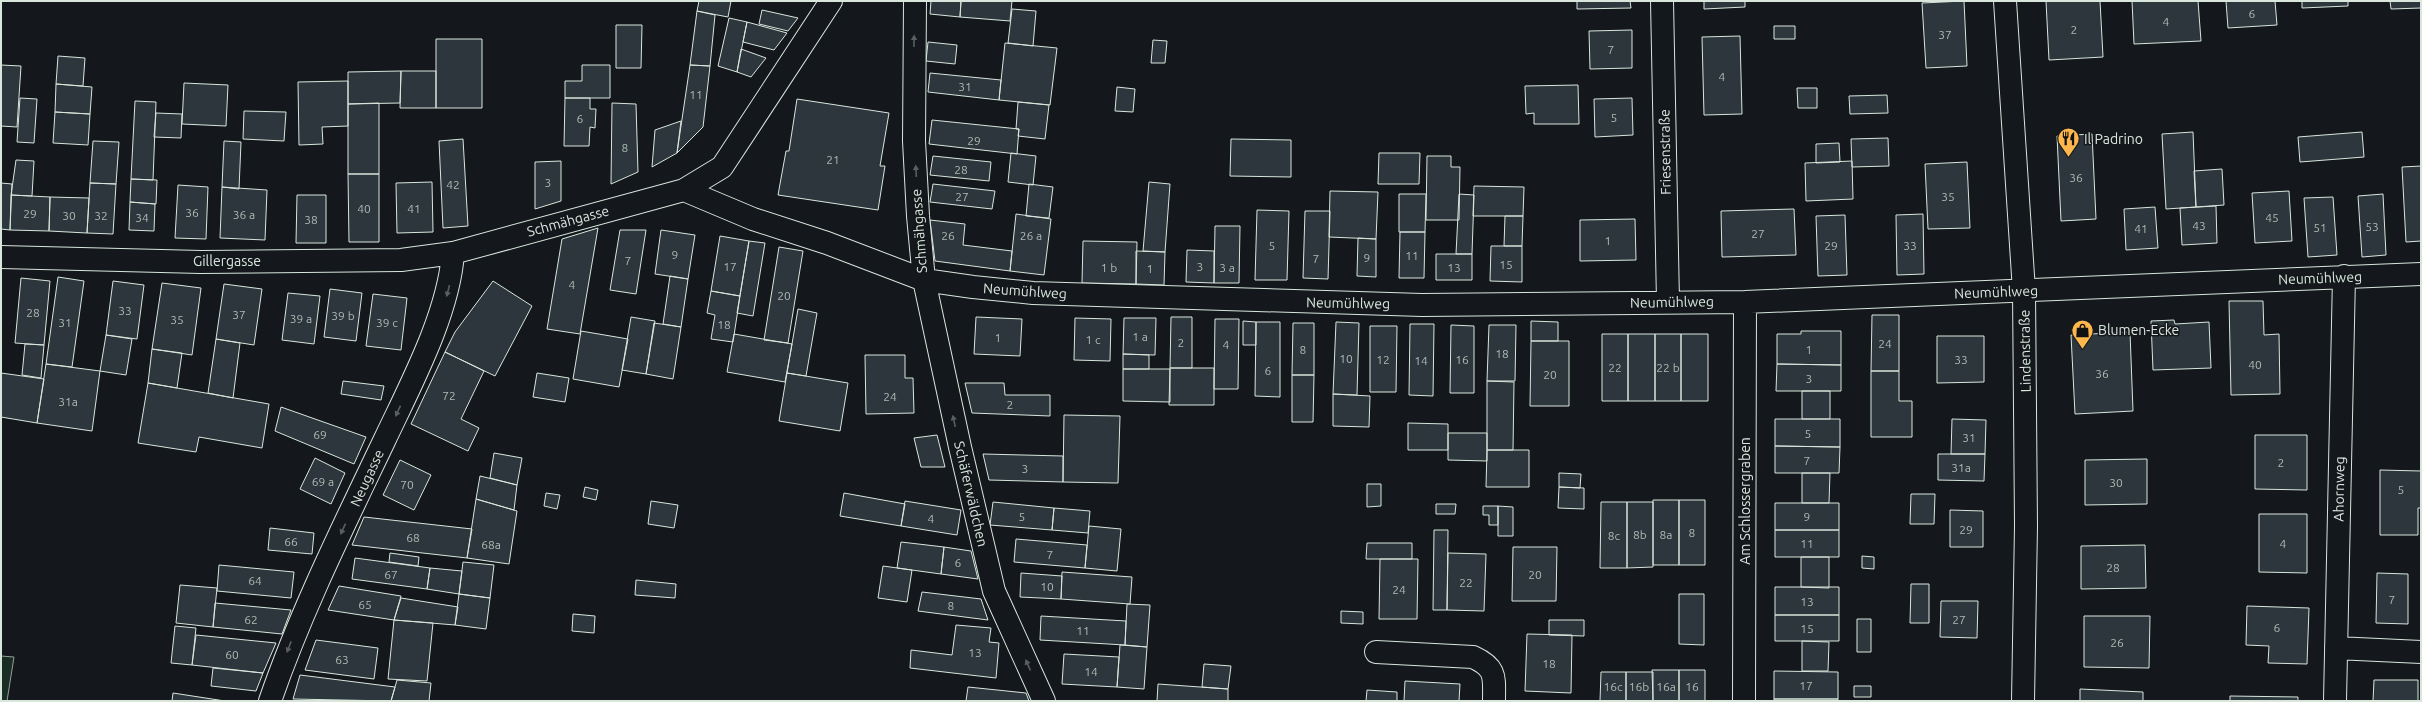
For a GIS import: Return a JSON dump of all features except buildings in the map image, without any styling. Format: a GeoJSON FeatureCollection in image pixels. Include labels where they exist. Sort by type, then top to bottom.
{"type":"FeatureCollection","features":[{"type":"Feature","properties":{"kind":"street","name":"Schmähgasse"},"geometry":{"type":"LineString","coordinates":[[453,253],[684,190],[722,167],[831,1]]}},
{"type":"Feature","properties":{"kind":"street","name":"Schmähgasse"},"geometry":{"type":"LineString","coordinates":[[684,190],[753,220],[827,243],[924,280],[918,216],[914,142],[915,1]]}},
{"type":"Feature","properties":{"kind":"street","name":"Friesenstraße"},"geometry":{"type":"LineString","coordinates":[[1662,1],[1668,302]]}},
{"type":"Feature","properties":{"kind":"street","name":"Lindenstraße"},"geometry":{"type":"LineString","coordinates":[[2005,1],[2024,291],[2026,526],[2023,701]]}},
{"type":"Feature","properties":{"kind":"street","name":"Gillergasse"},"geometry":{"type":"LineString","coordinates":[[1,257],[201,262],[401,260],[453,253]]}},
{"type":"Feature","properties":{"kind":"street","name":"Neugasse"},"geometry":{"type":"LineString","coordinates":[[270,701],[289,645],[408,391],[447,296],[453,253]]}},
{"type":"Feature","properties":{"kind":"street","name":"Neumühlweg"},"geometry":{"type":"LineString","coordinates":[[924,280],[1033,293],[1422,305],[1745,302],[2421,274]]}},
{"type":"Feature","properties":{"kind":"street","name":"Ahornweg"},"geometry":{"type":"LineString","coordinates":[[2335,701],[2344,276]]}},
{"type":"Feature","properties":{"kind":"street","name":"Schäferwäldchen"},"geometry":{"type":"LineString","coordinates":[[924,280],[960,447],[994,591],[1044,701]]}},
{"type":"Feature","properties":{"kind":"street","name":"Am Schlossergraben"},"geometry":{"type":"LineString","coordinates":[[1744,701],[1745,302]]}},
{"type":"Feature","properties":{"kind":"street"},"geometry":{"type":"LineString","coordinates":[[2336,648],[2421,652]]}},
{"type":"Feature","properties":{"kind":"street"},"geometry":{"type":"LineString","coordinates":[[1376,652],[1473,657],[1487,663],[1494,674],[1494,701]]}},
{"type":"Feature","properties":{"kind":"green space"},"geometry":{"type":"Polygon","coordinates":[[[1,656],[14,657],[7,701],[1,701],[1,656]]]}},
{"type":"Feature","properties":{"kind":"place","name":"Il Padrino"},"geometry":{"type":"Point","coordinates":[2069,158]}},
{"type":"Feature","properties":{"kind":"place","name":"Blumen-Ecke"},"geometry":{"type":"Point","coordinates":[2083,350]}}]}
